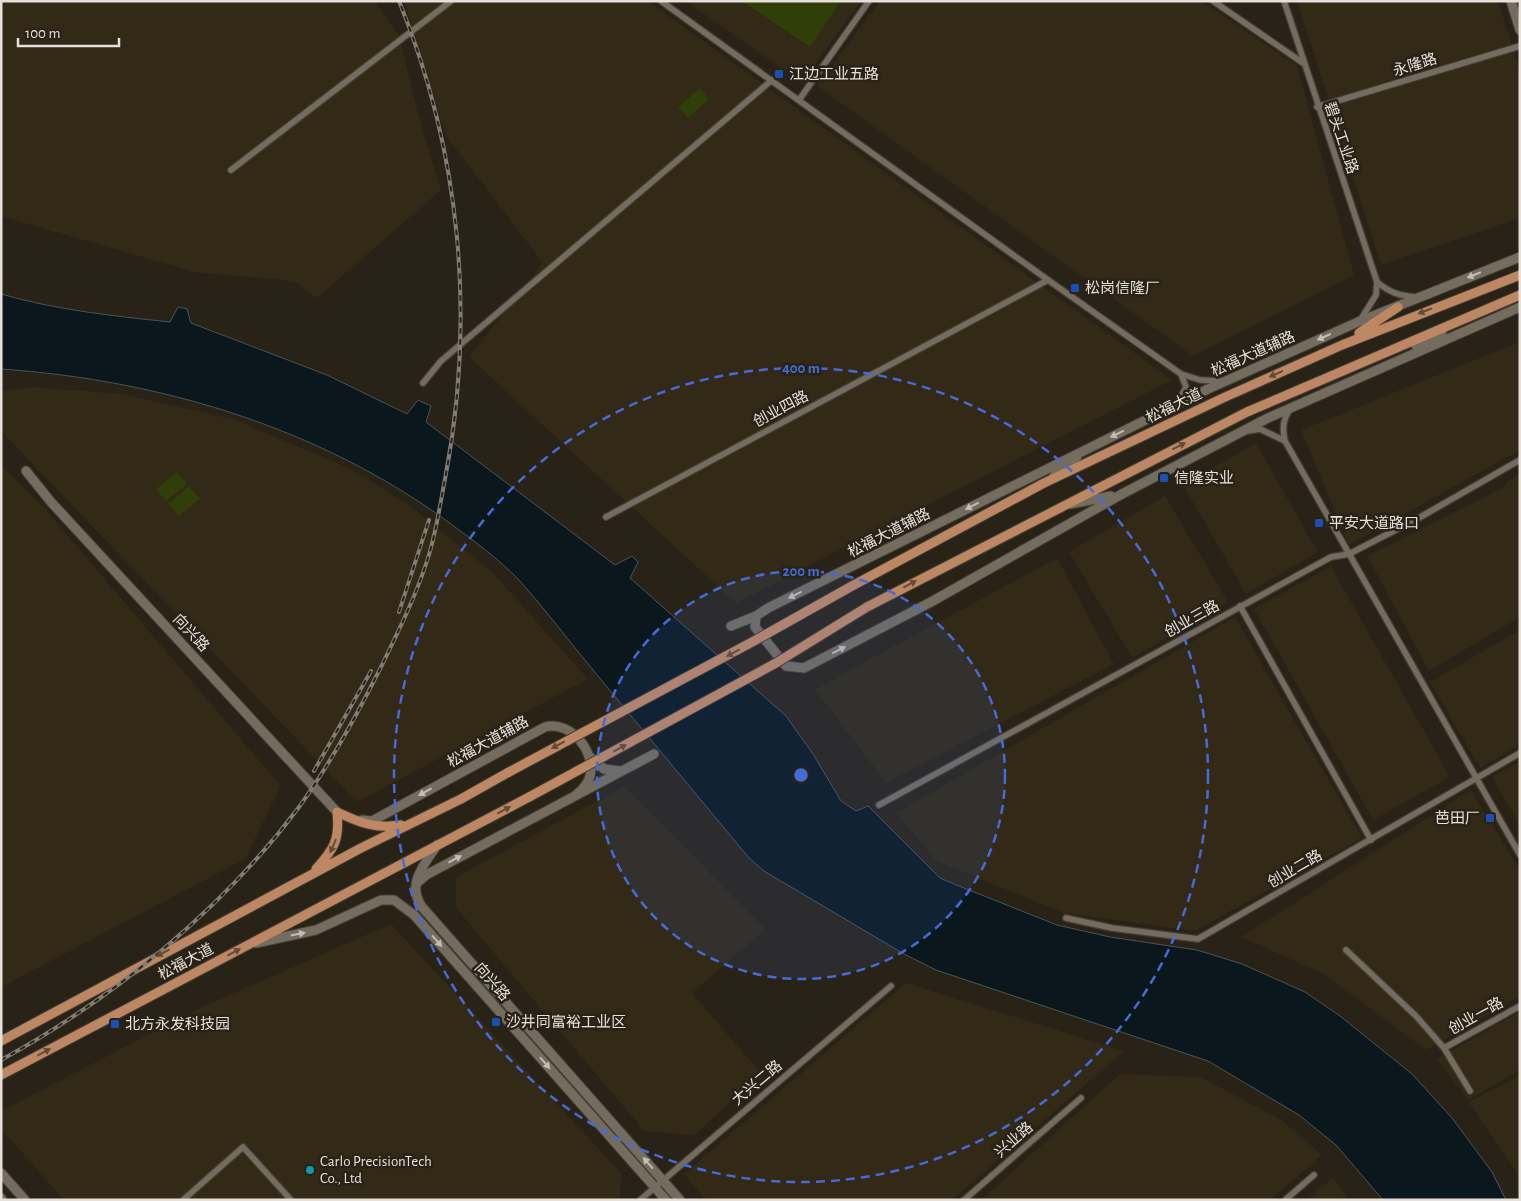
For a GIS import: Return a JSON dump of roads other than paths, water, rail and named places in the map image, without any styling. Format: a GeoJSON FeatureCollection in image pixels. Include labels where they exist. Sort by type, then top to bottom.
{"type":"FeatureCollection","features":[{"type":"Feature","properties":{"kind":"main road"},"geometry":{"type":"LineString","coordinates":[[1511,1],[1520,30]]}},
{"type":"Feature","properties":{"kind":"main road","name":"松福大道辅路"},"geometry":{"type":"LineString","coordinates":[[732,626],[756,616],[1089,448],[1227,381],[1358,322],[1520,257]]}},
{"type":"Feature","properties":{"kind":"main road","name":"松福大道"},"geometry":{"type":"LineString","coordinates":[[1,1041],[312,874],[462,799],[1044,483],[1342,345],[1520,275]]}},
{"type":"Feature","properties":{"kind":"main road"},"geometry":{"type":"LineString","coordinates":[[1060,506],[1247,412],[1520,295]]}},
{"type":"Feature","properties":{"kind":"main road"},"geometry":{"type":"LineString","coordinates":[[1342,345],[1398,307]]}},
{"type":"Feature","properties":{"kind":"main road"},"geometry":{"type":"LineString","coordinates":[[756,616],[755,627],[786,666],[804,668],[931,602],[1122,494],[1292,407],[1520,308]]}},
{"type":"Feature","properties":{"kind":"main road"},"geometry":{"type":"LineString","coordinates":[[1365,374],[1477,313]]}},
{"type":"Feature","properties":{"kind":"main road"},"geometry":{"type":"LineString","coordinates":[[1390,350],[1494,319]]}},
{"type":"Feature","properties":{"kind":"main road"},"geometry":{"type":"LineString","coordinates":[[1044,483],[1089,448]]}},
{"type":"Feature","properties":{"kind":"main road","name":"向兴路"},"geometry":{"type":"LineString","coordinates":[[26,471],[51,502],[337,812]]}},
{"type":"Feature","properties":{"kind":"main road"},"geometry":{"type":"LineString","coordinates":[[1060,506],[1122,494]]}},
{"type":"Feature","properties":{"kind":"main road","name":"松福大道"},"geometry":{"type":"LineString","coordinates":[[1,1075],[530,796],[776,663],[867,607],[1060,506]]}},
{"type":"Feature","properties":{"kind":"main road","name":"松福大道辅路"},"geometry":{"type":"LineString","coordinates":[[352,819],[372,821],[545,727],[552,725],[567,728],[597,765],[613,772],[622,771]]}},
{"type":"Feature","properties":{"kind":"main road"},"geometry":{"type":"LineString","coordinates":[[576,795],[589,779],[591,769],[586,751]]}},
{"type":"Feature","properties":{"kind":"main road"},"geometry":{"type":"LineString","coordinates":[[415,886],[426,874],[654,754]]}},
{"type":"Feature","properties":{"kind":"main road","name":"松福大道"},"geometry":{"type":"LineString","coordinates":[[337,812],[365,825],[384,827],[411,823]]}},
{"type":"Feature","properties":{"kind":"main road","name":"松福大道"},"geometry":{"type":"LineString","coordinates":[[312,874],[332,851],[339,831],[337,812]]}},
{"type":"Feature","properties":{"kind":"main road"},"geometry":{"type":"LineString","coordinates":[[415,886],[417,878],[437,845]]}},
{"type":"Feature","properties":{"kind":"main road","name":"向兴路"},"geometry":{"type":"LineString","coordinates":[[415,886],[417,900],[422,907],[680,1200]]}},
{"type":"Feature","properties":{"kind":"main road","name":"向兴路"},"geometry":{"type":"LineString","coordinates":[[251,944],[316,930],[381,900],[394,900],[401,904],[414,914],[666,1200]]}},
{"type":"Feature","properties":{"kind":"main road"},"geometry":{"type":"LineString","coordinates":[[1,1172],[25,1200]]}},
{"type":"Feature","properties":{"kind":"street"},"geometry":{"type":"LineString","coordinates":[[231,170],[451,1]]}},
{"type":"Feature","properties":{"kind":"street"},"geometry":{"type":"LineString","coordinates":[[661,1],[1181,374],[1200,380],[1227,381]]}},
{"type":"Feature","properties":{"kind":"street"},"geometry":{"type":"LineString","coordinates":[[799,100],[869,1]]}},
{"type":"Feature","properties":{"kind":"street"},"geometry":{"type":"LineString","coordinates":[[1213,1],[1303,63]]}},
{"type":"Feature","properties":{"kind":"street","name":"碧头工业路"},"geometry":{"type":"LineString","coordinates":[[1284,1],[1317,107],[1377,282]]}},
{"type":"Feature","properties":{"kind":"street","name":"永隆路"},"geometry":{"type":"LineString","coordinates":[[1317,107],[1520,46]]}},
{"type":"Feature","properties":{"kind":"street"},"geometry":{"type":"LineString","coordinates":[[423,383],[441,361],[772,80]]}},
{"type":"Feature","properties":{"kind":"street","name":"创业四路"},"geometry":{"type":"LineString","coordinates":[[606,517],[1048,280]]}},
{"type":"Feature","properties":{"kind":"street"},"geometry":{"type":"LineString","coordinates":[[1377,282],[1387,290],[1400,296],[1418,298]]}},
{"type":"Feature","properties":{"kind":"street"},"geometry":{"type":"LineString","coordinates":[[1358,322],[1376,295],[1377,282]]}},
{"type":"Feature","properties":{"kind":"street"},"geometry":{"type":"LineString","coordinates":[[1177,405],[1186,387],[1181,374]]}},
{"type":"Feature","properties":{"kind":"street"},"geometry":{"type":"LineString","coordinates":[[1292,407],[1285,417],[1282,429],[1284,441],[1520,855]]}},
{"type":"Feature","properties":{"kind":"street"},"geometry":{"type":"LineString","coordinates":[[1246,431],[1260,429],[1284,441]]}},
{"type":"Feature","properties":{"kind":"street","name":"创业三路"},"geometry":{"type":"LineString","coordinates":[[879,805],[1331,557],[1349,554],[1417,520],[1520,460]]}},
{"type":"Feature","properties":{"kind":"street"},"geometry":{"type":"LineString","coordinates":[[1240,606],[1371,840]]}},
{"type":"Feature","properties":{"kind":"street","name":"创业二路"},"geometry":{"type":"LineString","coordinates":[[1066,918],[1112,928],[1198,938],[1520,753]]}},
{"type":"Feature","properties":{"kind":"street"},"geometry":{"type":"LineString","coordinates":[[1346,950],[1416,1016],[1444,1048],[1470,1091]]}},
{"type":"Feature","properties":{"kind":"street","name":"大兴二路"},"geometry":{"type":"LineString","coordinates":[[640,1200],[891,986]]}},
{"type":"Feature","properties":{"kind":"street","name":"创业一路"},"geometry":{"type":"LineString","coordinates":[[1444,1048],[1520,1006]]}},
{"type":"Feature","properties":{"kind":"street","name":"兴业路"},"geometry":{"type":"LineString","coordinates":[[964,1200],[1081,1098]]}},
{"type":"Feature","properties":{"kind":"street"},"geometry":{"type":"LineString","coordinates":[[183,1200],[243,1148],[291,1200]]}},
{"type":"Feature","properties":{"kind":"street"},"geometry":{"type":"LineString","coordinates":[[1285,1200],[1314,1174]]}},
{"type":"Feature","properties":{"kind":"railway"},"geometry":{"type":"LineString","coordinates":[[1,1060],[43,1036],[84,1009],[164,949],[201,916],[269,845],[311,790],[343,738],[381,667],[418,586],[436,529],[454,418],[460,358],[460,297],[457,237],[449,177],[437,117],[420,59],[399,1]]}},
{"type":"Feature","properties":{"kind":"railway"},"geometry":{"type":"LineString","coordinates":[[399,612],[429,520]]}},
{"type":"Feature","properties":{"kind":"railway"},"geometry":{"type":"LineString","coordinates":[[314,771],[371,671]]}},
{"type":"Feature","properties":{"kind":"place","name":"江边工业五路"},"geometry":{"type":"Point","coordinates":[779,74]}},
{"type":"Feature","properties":{"kind":"place","name":"松岗信隆厂"},"geometry":{"type":"Point","coordinates":[1075,288]}},
{"type":"Feature","properties":{"kind":"place","name":"信隆实业"},"geometry":{"type":"Point","coordinates":[1164,478]}},
{"type":"Feature","properties":{"kind":"place","name":"平安大道路口"},"geometry":{"type":"Point","coordinates":[1319,523]}},
{"type":"Feature","properties":{"kind":"place","name":"芭田厂"},"geometry":{"type":"Point","coordinates":[1490,818]}},
{"type":"Feature","properties":{"kind":"place","name":"沙井同富裕工业区"},"geometry":{"type":"Point","coordinates":[496,1022]}},
{"type":"Feature","properties":{"kind":"place","name":"北方永发科技园"},"geometry":{"type":"Point","coordinates":[115,1024]}},
{"type":"Feature","properties":{"kind":"place","name":"Carlo PrecisionTech Co., Ltd"},"geometry":{"type":"Point","coordinates":[310,1170]}}]}
